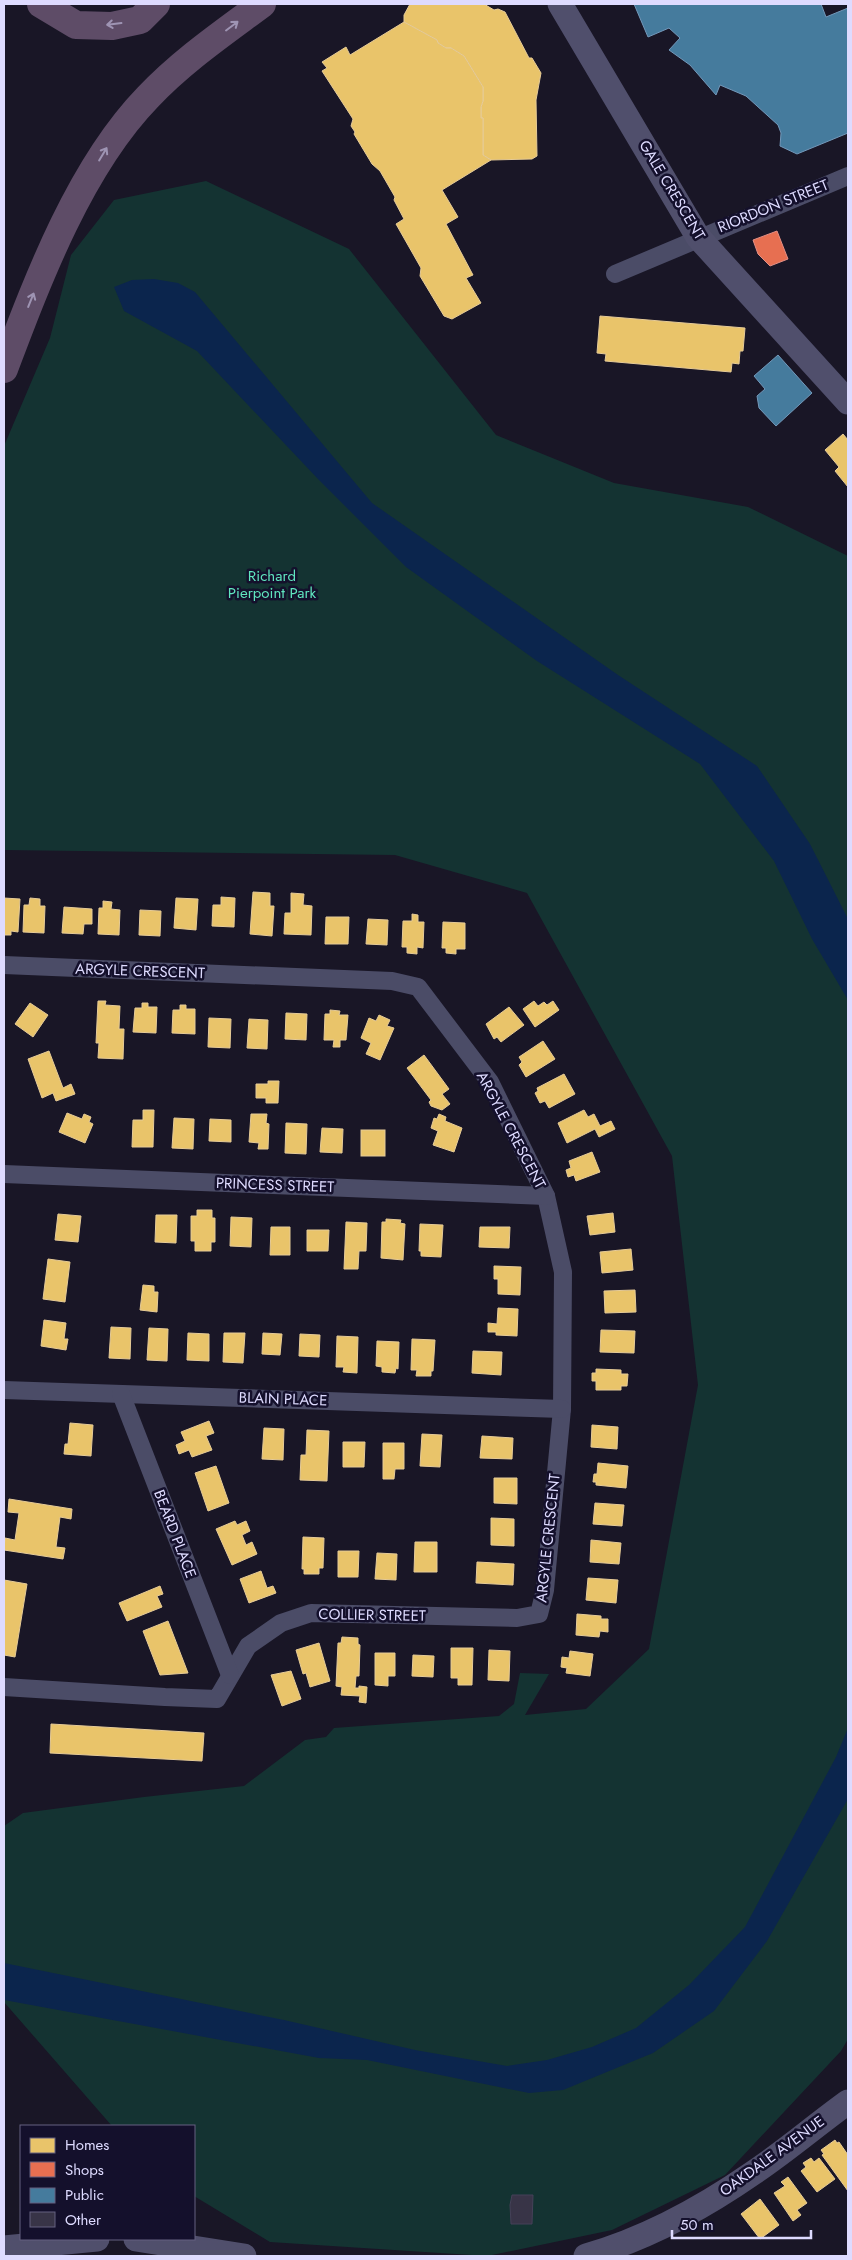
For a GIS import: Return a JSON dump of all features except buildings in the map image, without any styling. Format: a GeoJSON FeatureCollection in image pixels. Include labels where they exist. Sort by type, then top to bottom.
{"type":"FeatureCollection","features":[{"type":"Feature","properties":{"kind":"highway"},"geometry":{"type":"LineString","coordinates":[[41,4],[76,25],[112,26],[140,20],[156,4]]}},
{"type":"Feature","properties":{"kind":"highway"},"geometry":{"type":"LineString","coordinates":[[8,357],[55,244],[107,148],[147,98],[170,75],[262,4]]}},
{"type":"Feature","properties":{"kind":"street","name":"GALE CRESCENT"},"geometry":{"type":"LineString","coordinates":[[560,4],[698,237],[848,402]]}},
{"type":"Feature","properties":{"kind":"street","name":"RIORDON STREET"},"geometry":{"type":"LineString","coordinates":[[615,274],[698,237],[848,176]]}},
{"type":"Feature","properties":{"kind":"street","name":"ARGYLE CRESCENT"},"geometry":{"type":"LineString","coordinates":[[4,965],[392,981],[418,987],[490,1082],[546,1196],[563,1272],[562,1408],[540,1614]]}},
{"type":"Feature","properties":{"kind":"street","name":"PRINCESS STREET"},"geometry":{"type":"LineString","coordinates":[[4,1174],[546,1196]]}},
{"type":"Feature","properties":{"kind":"street","name":"BLAIN PLACE"},"geometry":{"type":"LineString","coordinates":[[4,1390],[562,1408]]}},
{"type":"Feature","properties":{"kind":"street","name":"BEARD PLACE"},"geometry":{"type":"LineString","coordinates":[[121,1394],[230,1675]]}},
{"type":"Feature","properties":{"kind":"street","name":"COLLIER STREET"},"geometry":{"type":"LineString","coordinates":[[4,1687],[165,1698],[217,1699],[248,1646],[281,1623],[311,1613],[517,1618],[540,1614]]}},
{"type":"Feature","properties":{"kind":"street","name":"OAKDALE AVENUE"},"geometry":{"type":"LineString","coordinates":[[586,2256],[608,2250],[658,2230],[701,2206],[754,2173],[848,2102]]}},
{"type":"Feature","properties":{"kind":"street"},"geometry":{"type":"LineString","coordinates":[[4,2248],[87,2240]]}},
{"type":"Feature","properties":{"kind":"street"},"geometry":{"type":"LineString","coordinates":[[142,2240],[244,2256]]}},
{"type":"Feature","properties":{"kind":"green space","name":"Richard Pierpoint Park"},"geometry":{"type":"Polygon","coordinates":[[[206,181],[349,249],[496,435],[614,483],[748,507],[848,556],[848,2039],[841,2051],[725,2175],[612,2230],[487,2256],[270,2242],[195,2197],[195,2125],[111,2125],[4,2002],[4,1826],[23,1813],[244,1786],[305,1740],[326,1737],[334,1728],[499,1716],[514,1704],[520,1673],[549,1674],[525,1715],[586,1709],[649,1649],[698,1385],[672,1156],[527,893],[395,855],[4,850],[4,446],[50,338],[71,255],[114,200],[206,181]]]}},
{"type":"Feature","properties":{"kind":"water"},"geometry":{"type":"Polygon","coordinates":[[[154,279],[178,283],[195,292],[372,503],[618,675],[757,766],[810,844],[848,919],[848,1000],[812,939],[774,861],[700,764],[537,661],[406,567],[318,479],[197,351],[124,311],[114,287],[132,280],[154,279]]]}},
{"type":"Feature","properties":{"kind":"water"},"geometry":{"type":"Polygon","coordinates":[[[848,1728],[848,1799],[767,1941],[714,2011],[653,2053],[563,2090],[529,2093],[367,2060],[319,2058],[4,2000],[4,1963],[284,2020],[415,2050],[507,2066],[547,2060],[592,2047],[636,2028],[689,1985],[745,1927],[836,1757],[848,1728]]]}}]}
